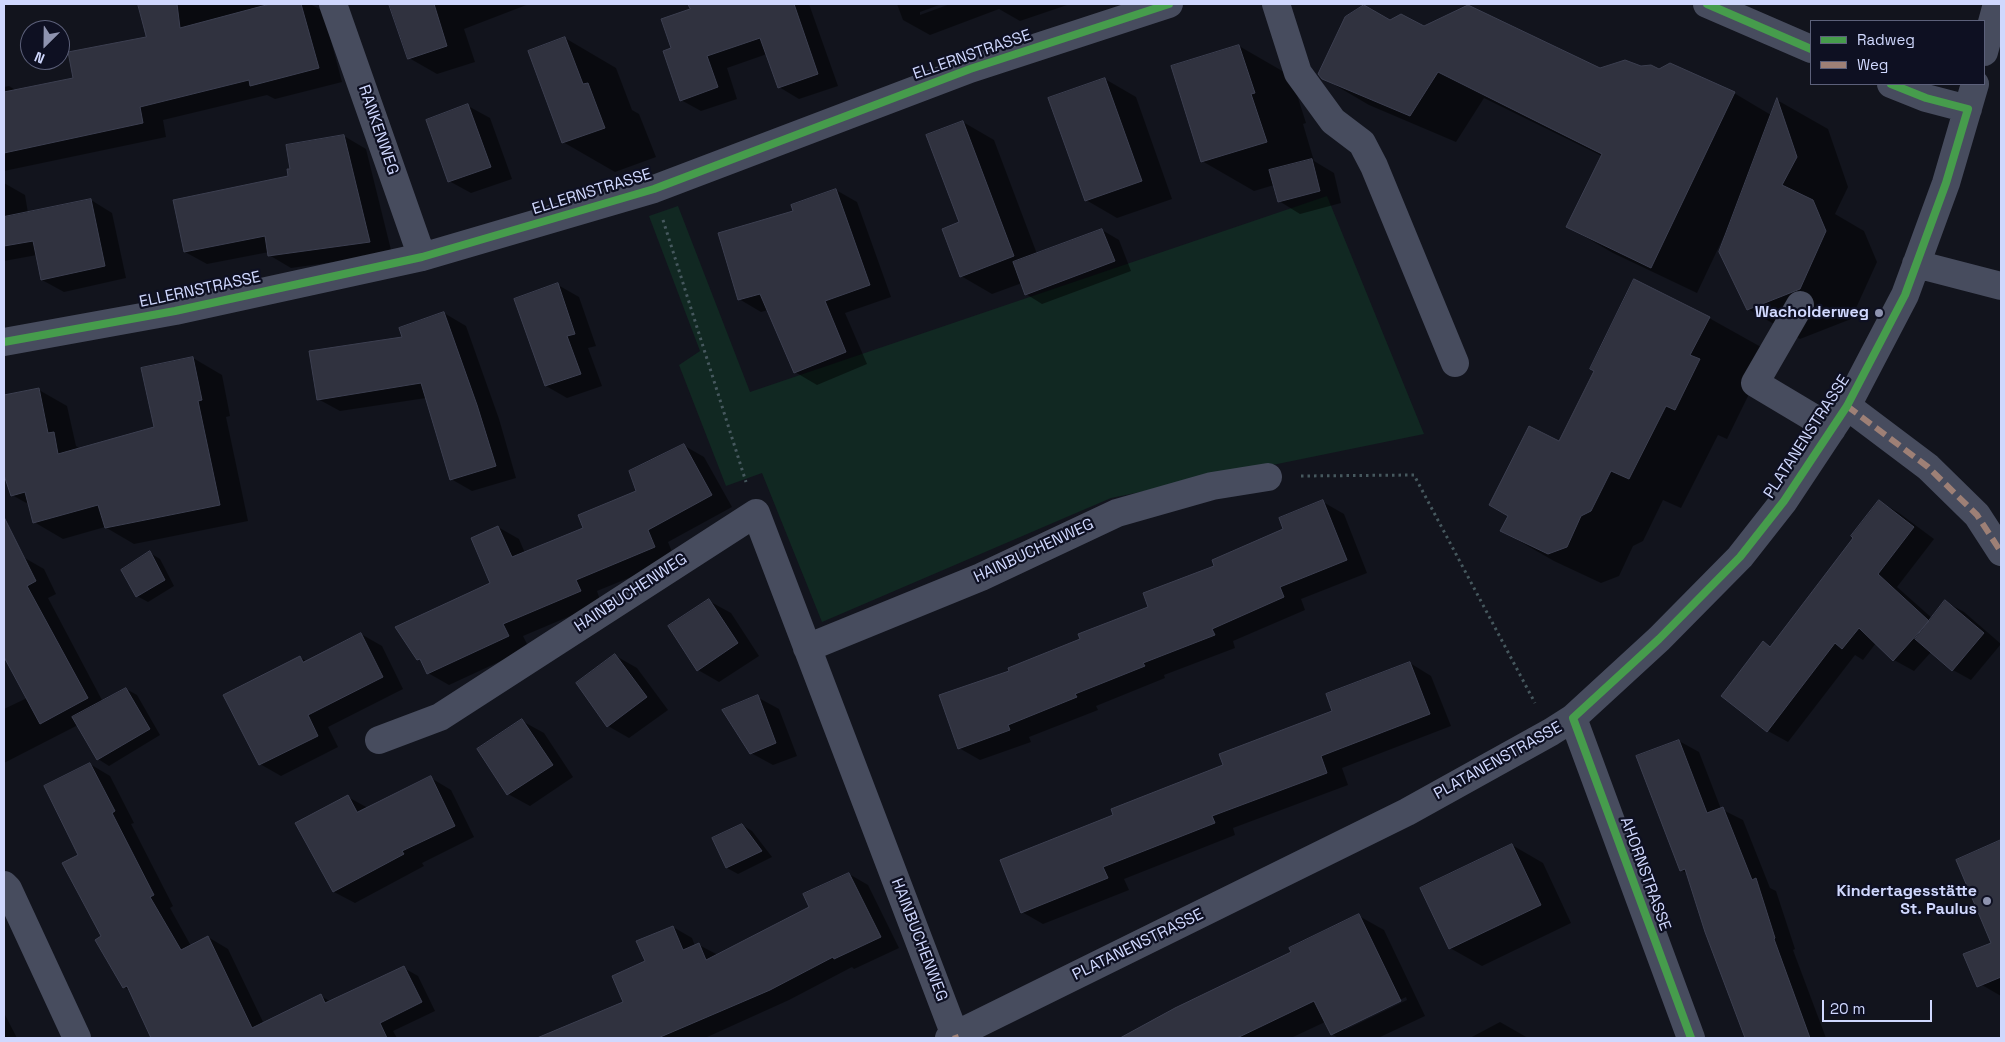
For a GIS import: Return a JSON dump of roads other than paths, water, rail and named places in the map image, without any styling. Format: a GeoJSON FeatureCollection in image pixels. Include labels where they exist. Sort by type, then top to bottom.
{"type":"FeatureCollection","features":[{"type":"Feature","properties":{"kind":"street","name":"RANKENWEG"},"geometry":{"type":"LineString","coordinates":[[333,4],[422,257]]}},
{"type":"Feature","properties":{"kind":"street","name":"ELLERNSTRASSE"},"geometry":{"type":"LineString","coordinates":[[4,342],[175,311],[422,257],[654,189],[970,68],[1169,4]]}},
{"type":"Feature","properties":{"kind":"street"},"geometry":{"type":"LineString","coordinates":[[1276,4],[1298,73],[1333,120],[1362,143],[1374,166],[1455,362]]}},
{"type":"Feature","properties":{"kind":"street"},"geometry":{"type":"LineString","coordinates":[[1707,4],[1810,49]]}},
{"type":"Feature","properties":{"kind":"street"},"geometry":{"type":"LineString","coordinates":[[1985,48],[1997,4]]}},
{"type":"Feature","properties":{"kind":"street"},"geometry":{"type":"LineString","coordinates":[[1894,85],[1926,98],[1972,96]]}},
{"type":"Feature","properties":{"kind":"street","name":"PLATANENSTRASSE"},"geometry":{"type":"LineString","coordinates":[[953,1037],[1407,812],[1562,725],[1659,639],[1740,557],[1784,501],[1847,406],[1905,294],[1946,183],[1972,96]]}},
{"type":"Feature","properties":{"kind":"street"},"geometry":{"type":"LineString","coordinates":[[1916,264],[2001,286]]}},
{"type":"Feature","properties":{"kind":"street"},"geometry":{"type":"LineString","coordinates":[[1800,305],[1755,383],[1832,429]]}},
{"type":"Feature","properties":{"kind":"street"},"geometry":{"type":"LineString","coordinates":[[1847,406],[1928,467],[1977,515],[2001,552]]}},
{"type":"Feature","properties":{"kind":"street","name":"HAINBUCHENWEG"},"geometry":{"type":"LineString","coordinates":[[807,648],[981,577],[1117,513],[1212,486],[1268,477]]}},
{"type":"Feature","properties":{"kind":"street","name":"HAINBUCHENWEG"},"geometry":{"type":"LineString","coordinates":[[379,740],[440,717],[756,513],[953,1037]]}},
{"type":"Feature","properties":{"kind":"street","name":"AHORNSTRASSE"},"geometry":{"type":"LineString","coordinates":[[1562,725],[1692,1038]]}},
{"type":"Feature","properties":{"kind":"street"},"geometry":{"type":"LineString","coordinates":[[4,884],[78,1038]]}},
{"type":"Feature","properties":{"kind":"place","name":"Wacholderweg"},"geometry":{"type":"Point","coordinates":[1879,313]}},
{"type":"Feature","properties":{"kind":"place","name":"Kindertagesstätte St. Paulus"},"geometry":{"type":"Point","coordinates":[1987,901]}}]}
